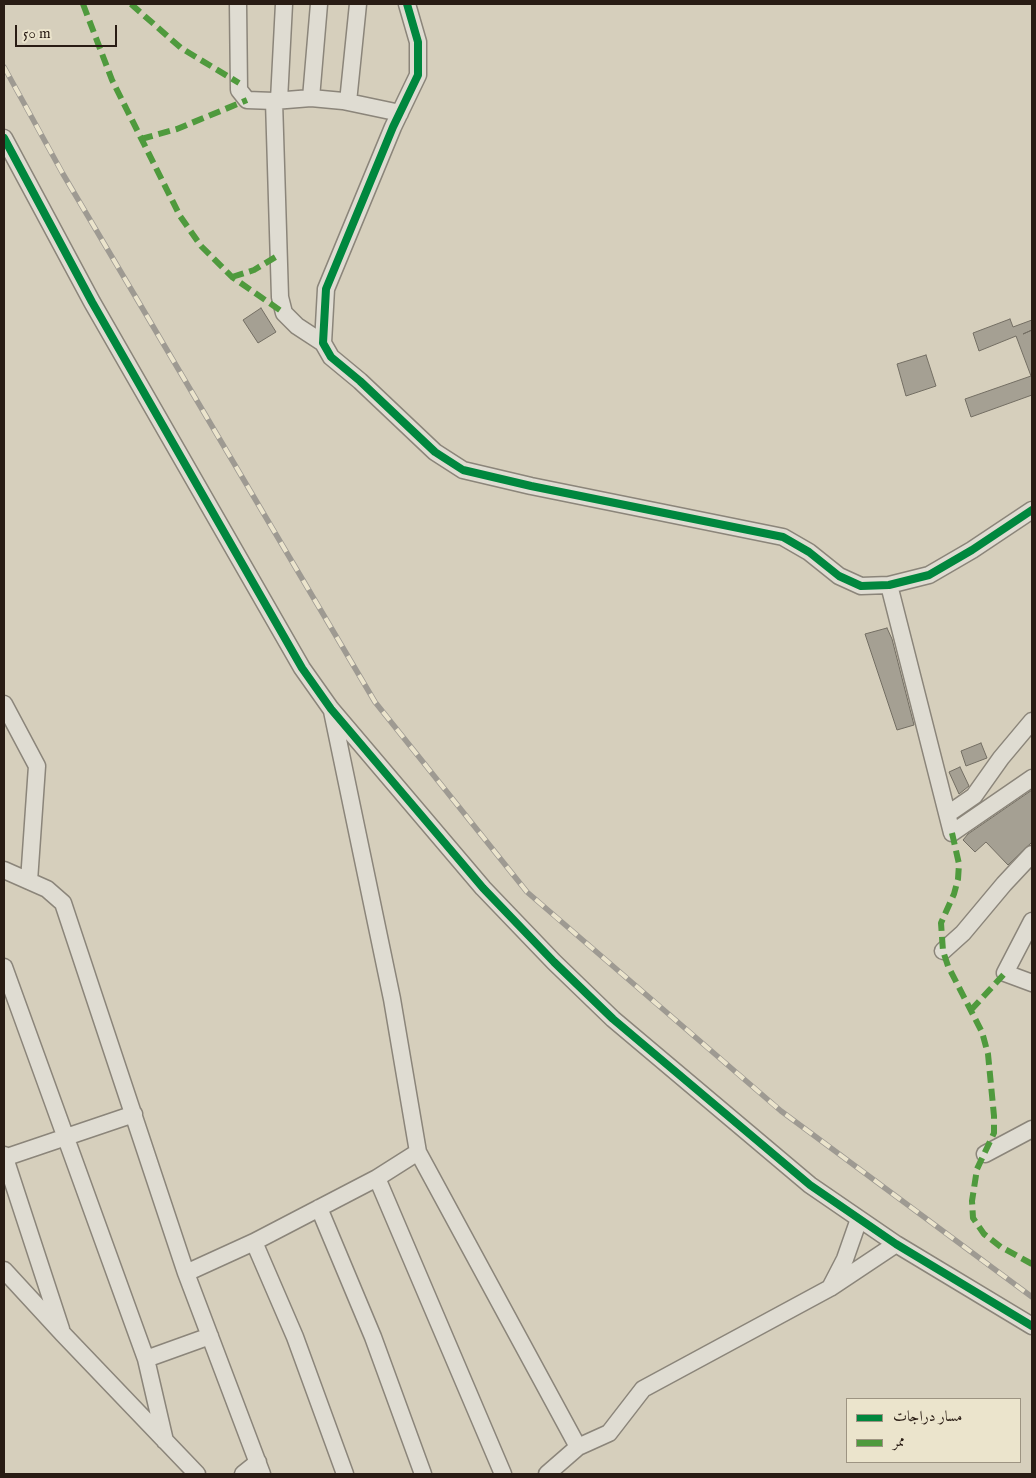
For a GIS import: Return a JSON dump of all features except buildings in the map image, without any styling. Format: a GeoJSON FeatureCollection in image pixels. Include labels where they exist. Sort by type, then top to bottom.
{"type":"FeatureCollection","features":[{"type":"Feature","properties":{"kind":"street"},"geometry":{"type":"LineString","coordinates":[[238,4],[239,90],[247,100],[276,101],[311,98],[348,102],[400,113]]}},
{"type":"Feature","properties":{"kind":"street"},"geometry":{"type":"LineString","coordinates":[[284,4],[276,101],[280,297],[284,313],[297,326],[323,343],[331,357],[360,381],[435,452],[463,470],[531,486],[782,537],[809,552],[838,576],[861,586],[889,585],[929,575],[972,550],[1032,510]]}},
{"type":"Feature","properties":{"kind":"street"},"geometry":{"type":"LineString","coordinates":[[311,98],[319,4]]}},
{"type":"Feature","properties":{"kind":"street"},"geometry":{"type":"LineString","coordinates":[[348,102],[358,4]]}},
{"type":"Feature","properties":{"kind":"street"},"geometry":{"type":"LineString","coordinates":[[323,343],[326,289],[400,113],[418,75],[418,42],[407,4]]}},
{"type":"Feature","properties":{"kind":"street"},"geometry":{"type":"LineString","coordinates":[[4,138],[102,320],[302,668],[331,709],[483,888],[554,962],[613,1019],[810,1185],[896,1244],[1032,1326]]}},
{"type":"Feature","properties":{"kind":"street"},"geometry":{"type":"LineString","coordinates":[[889,585],[952,832],[1032,778]]}},
{"type":"Feature","properties":{"kind":"street"},"geometry":{"type":"LineString","coordinates":[[4,704],[37,766],[29,881]]}},
{"type":"Feature","properties":{"kind":"street"},"geometry":{"type":"LineString","coordinates":[[331,709],[392,999],[418,1152],[578,1448]]}},
{"type":"Feature","properties":{"kind":"street"},"geometry":{"type":"LineString","coordinates":[[948,814],[974,796],[1001,758],[1032,721]]}},
{"type":"Feature","properties":{"kind":"street"},"geometry":{"type":"LineString","coordinates":[[944,951],[963,933],[1032,854]]}},
{"type":"Feature","properties":{"kind":"street"},"geometry":{"type":"LineString","coordinates":[[4,870],[47,889],[63,903],[186,1273],[260,1468],[243,1474]]}},
{"type":"Feature","properties":{"kind":"street"},"geometry":{"type":"LineString","coordinates":[[1032,920],[1006,973],[1032,983]]}},
{"type":"Feature","properties":{"kind":"street"},"geometry":{"type":"LineString","coordinates":[[4,967],[146,1359],[165,1441]]}},
{"type":"Feature","properties":{"kind":"street"},"geometry":{"type":"LineString","coordinates":[[63,1334],[4,1157],[134,1114]]}},
{"type":"Feature","properties":{"kind":"street"},"geometry":{"type":"LineString","coordinates":[[985,1154],[1032,1129]]}},
{"type":"Feature","properties":{"kind":"street"},"geometry":{"type":"LineString","coordinates":[[186,1273],[254,1242],[377,1178],[418,1152]]}},
{"type":"Feature","properties":{"kind":"street"},"geometry":{"type":"LineString","coordinates":[[377,1178],[503,1474]]}},
{"type":"Feature","properties":{"kind":"street"},"geometry":{"type":"LineString","coordinates":[[319,1208],[373,1337],[423,1474]]}},
{"type":"Feature","properties":{"kind":"street"},"geometry":{"type":"LineString","coordinates":[[830,1288],[845,1259],[859,1219]]}},
{"type":"Feature","properties":{"kind":"street"},"geometry":{"type":"LineString","coordinates":[[254,1242],[294,1337],[345,1474]]}},
{"type":"Feature","properties":{"kind":"street"},"geometry":{"type":"LineString","coordinates":[[547,1474],[578,1448],[609,1432],[643,1389],[830,1288],[896,1244]]}},
{"type":"Feature","properties":{"kind":"street"},"geometry":{"type":"LineString","coordinates":[[4,1270],[197,1474]]}},
{"type":"Feature","properties":{"kind":"street"},"geometry":{"type":"LineString","coordinates":[[146,1359],[210,1336]]}},
{"type":"Feature","properties":{"kind":"railway"},"geometry":{"type":"LineString","coordinates":[[4,67],[63,174],[375,702],[527,892],[781,1111],[1032,1297]]}},
{"type":"Feature","properties":{"kind":"marked path"},"geometry":{"type":"LineString","coordinates":[[83,4],[112,80],[180,216],[201,246],[232,277],[284,313]]}},
{"type":"Feature","properties":{"kind":"marked path"},"geometry":{"type":"LineString","coordinates":[[131,4],[181,48],[239,83]]}},
{"type":"Feature","properties":{"kind":"marked path"},"geometry":{"type":"LineString","coordinates":[[141,139],[177,129],[247,100]]}},
{"type":"Feature","properties":{"kind":"marked path"},"geometry":{"type":"LineString","coordinates":[[232,277],[254,270],[279,255]]}},
{"type":"Feature","properties":{"kind":"marked path"},"geometry":{"type":"LineString","coordinates":[[952,833],[959,864],[958,879],[954,894],[941,923],[943,951],[948,966],[982,1032],[988,1054],[994,1116],[994,1133],[977,1169],[972,1201],[973,1218],[984,1234],[1001,1247],[1032,1264]]}},
{"type":"Feature","properties":{"kind":"marked path"},"geometry":{"type":"LineString","coordinates":[[971,1010],[1005,973]]}},
{"type":"Feature","properties":{"kind":"cycle path"},"geometry":{"type":"LineString","coordinates":[[407,4],[418,42],[418,75],[393,127],[326,289],[323,343],[331,357],[360,381],[435,452],[463,470],[531,486],[783,537],[809,552],[839,576],[861,586],[889,585],[929,575],[972,550],[1032,510]]}},
{"type":"Feature","properties":{"kind":"cycle path"},"geometry":{"type":"LineString","coordinates":[[4,138],[92,302],[302,668],[331,709],[483,888],[554,962],[613,1019],[810,1185],[896,1244],[1032,1326]]}}]}
